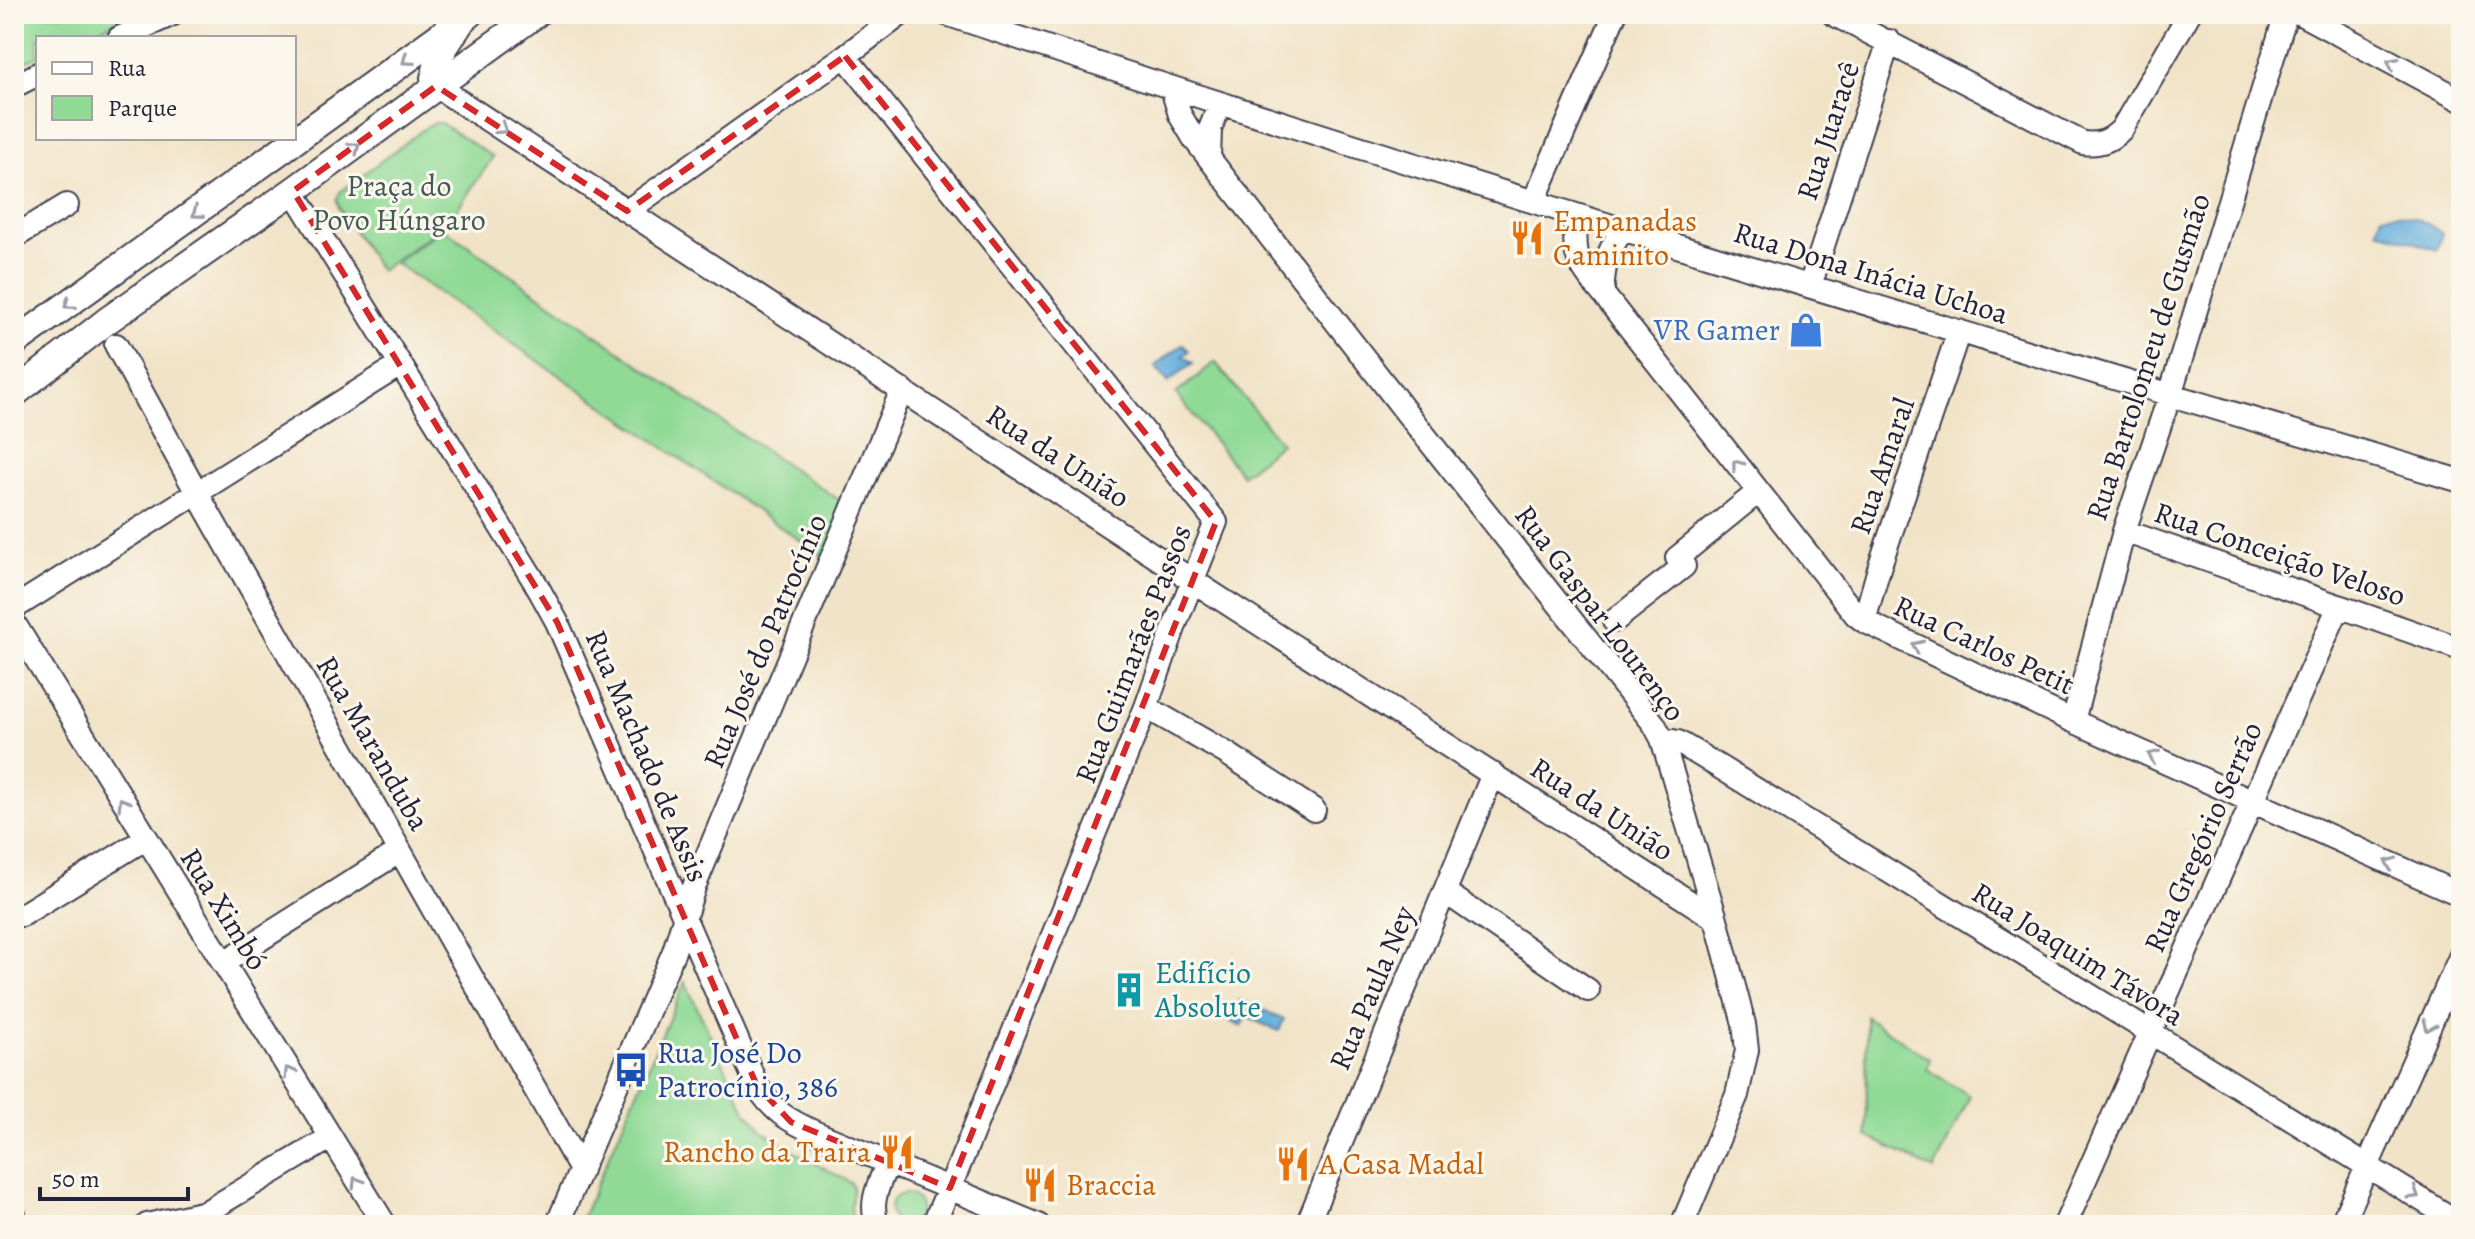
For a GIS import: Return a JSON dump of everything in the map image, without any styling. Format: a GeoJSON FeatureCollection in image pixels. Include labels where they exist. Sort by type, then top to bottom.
{"type":"FeatureCollection","features":[{"type":"Feature","properties":{"kind":"street"},"geometry":{"type":"LineString","coordinates":[[124,36],[173,14]]}},
{"type":"Feature","properties":{"kind":"street"},"geometry":{"type":"LineString","coordinates":[[14,394],[108,320],[293,191],[536,14]]}},
{"type":"Feature","properties":{"kind":"street"},"geometry":{"type":"LineString","coordinates":[[627,211],[901,14]]}},
{"type":"Feature","properties":{"kind":"street","name":"Rua Dona Inácia Uchoa"},"geometry":{"type":"LineString","coordinates":[[946,14],[1172,89],[1577,216],[2461,481]]}},
{"type":"Feature","properties":{"kind":"street"},"geometry":{"type":"LineString","coordinates":[[1534,201],[1615,14]]}},
{"type":"Feature","properties":{"kind":"street"},"geometry":{"type":"LineString","coordinates":[[1833,14],[2083,143],[2096,144],[2112,139],[2122,129],[2189,14]]}},
{"type":"Feature","properties":{"kind":"street","name":"Rua Bartolomeu de Gusmão"},"geometry":{"type":"LineString","coordinates":[[2073,721],[2124,531],[2170,395],[2286,14]]}},
{"type":"Feature","properties":{"kind":"street"},"geometry":{"type":"LineString","coordinates":[[2301,14],[2461,100]]}},
{"type":"Feature","properties":{"kind":"street"},"geometry":{"type":"LineString","coordinates":[[436,86],[432,78],[435,66],[469,15]]}},
{"type":"Feature","properties":{"kind":"street"},"geometry":{"type":"LineString","coordinates":[[296,140],[469,15]]}},
{"type":"Feature","properties":{"kind":"street","name":"Rua Juaracê"},"geometry":{"type":"LineString","coordinates":[[1810,286],[1889,41]]}},
{"type":"Feature","properties":{"kind":"street","name":"Rua Guimarães Passos"},"geometry":{"type":"LineString","coordinates":[[845,56],[1216,522],[1146,707],[933,1225]]}},
{"type":"Feature","properties":{"kind":"street"},"geometry":{"type":"LineString","coordinates":[[14,86],[36,75]]}},
{"type":"Feature","properties":{"kind":"street","name":"Rua da União"},"geometry":{"type":"LineString","coordinates":[[436,86],[1716,919]]}},
{"type":"Feature","properties":{"kind":"street","name":"Rua Gaspar Lourenço"},"geometry":{"type":"LineString","coordinates":[[1172,89],[1180,115],[1195,140],[1654,724],[1662,739],[1716,919],[1744,1024],[1747,1050],[1737,1095],[1682,1225]]}},
{"type":"Feature","properties":{"kind":"street"},"geometry":{"type":"LineString","coordinates":[[1209,158],[1210,129],[1220,104]]}},
{"type":"Feature","properties":{"kind":"street"},"geometry":{"type":"LineString","coordinates":[[14,343],[296,140]]}},
{"type":"Feature","properties":{"kind":"street","name":"Rua Machado de Assis"},"geometry":{"type":"LineString","coordinates":[[293,191],[557,622],[757,1086],[770,1106],[791,1122],[1038,1225]]}},
{"type":"Feature","properties":{"kind":"street"},"geometry":{"type":"LineString","coordinates":[[14,237],[67,205]]}},
{"type":"Feature","properties":{"kind":"street","name":"Rua Carlos Petit"},"geometry":{"type":"LineString","coordinates":[[1577,216],[1574,241],[1577,258],[1585,273],[1849,608],[1864,621],[2073,721],[2461,895]]}},
{"type":"Feature","properties":{"kind":"street"},"geometry":{"type":"LineString","coordinates":[[1603,294],[1603,273],[1609,251],[1622,229]]}},
{"type":"Feature","properties":{"kind":"street","name":"Rua Amaral"},"geometry":{"type":"LineString","coordinates":[[1864,621],[1959,331]]}},
{"type":"Feature","properties":{"kind":"street","name":"Rua Maranduba"},"geometry":{"type":"LineString","coordinates":[[116,345],[581,1170]]}},
{"type":"Feature","properties":{"kind":"street"},"geometry":{"type":"LineString","coordinates":[[14,608],[400,365]]}},
{"type":"Feature","properties":{"kind":"street","name":"Rua José do Patrocínio"},"geometry":{"type":"LineString","coordinates":[[557,1225],[674,951],[694,887],[902,390]]}},
{"type":"Feature","properties":{"kind":"street"},"geometry":{"type":"LineString","coordinates":[[1614,621],[1684,566],[1677,558],[1758,492]]}},
{"type":"Feature","properties":{"kind":"street","name":"Rua Conceição Veloso"},"geometry":{"type":"LineString","coordinates":[[2124,531],[2461,649]]}},
{"type":"Feature","properties":{"kind":"street","name":"Rua Gregório Serrão"},"geometry":{"type":"LineString","coordinates":[[2065,1225],[2339,606]]}},
{"type":"Feature","properties":{"kind":"street","name":"Rua Ximbó"},"geometry":{"type":"LineString","coordinates":[[14,623],[385,1225]]}},
{"type":"Feature","properties":{"kind":"street"},"geometry":{"type":"LineString","coordinates":[[1146,707],[1226,753],[1314,810]]}},
{"type":"Feature","properties":{"kind":"street","name":"Rua Joaquim Távora"},"geometry":{"type":"LineString","coordinates":[[1662,739],[1678,742],[1700,755],[2461,1224]]}},
{"type":"Feature","properties":{"kind":"street","name":"Rua Paula Ney"},"geometry":{"type":"LineString","coordinates":[[1307,1225],[1493,774]]}},
{"type":"Feature","properties":{"kind":"street"},"geometry":{"type":"LineString","coordinates":[[22,915],[145,839]]}},
{"type":"Feature","properties":{"kind":"street"},"geometry":{"type":"LineString","coordinates":[[223,963],[400,851]]}},
{"type":"Feature","properties":{"kind":"street"},"geometry":{"type":"LineString","coordinates":[[1445,892],[1588,990]]}},
{"type":"Feature","properties":{"kind":"street"},"geometry":{"type":"LineString","coordinates":[[2341,1225],[2461,955]]}},
{"type":"Feature","properties":{"kind":"street"},"geometry":{"type":"LineString","coordinates":[[147,1225],[193,1220],[330,1138]]}},
{"type":"Feature","properties":{"kind":"street"},"geometry":{"type":"LineString","coordinates":[[878,1225],[873,1202],[887,1164]]}},
{"type":"Feature","properties":{"kind":"street"},"geometry":{"type":"LineString","coordinates":[[14,1215],[16,1225]]}},
{"type":"Feature","properties":{"kind":"highlighted area"},"geometry":{"type":"Polygon","coordinates":[[[845,56],[1216,522],[950,1188],[791,1122],[757,1086],[557,622],[293,191],[436,86],[627,211],[845,56]]]}},
{"type":"Feature","properties":{"kind":"green space"},"geometry":{"type":"Polygon","coordinates":[[[14,14],[133,14],[84,36],[36,36],[36,57],[14,67],[14,14]]]}},
{"type":"Feature","properties":{"kind":"green space","name":"Praça do Povo Húngaro"},"geometry":{"type":"Polygon","coordinates":[[[435,123],[441,123],[493,157],[449,221],[380,271],[339,208],[337,200],[340,192],[435,123]]]}},
{"type":"Feature","properties":{"kind":"green space"},"geometry":{"type":"Polygon","coordinates":[[[443,228],[691,401],[847,505],[824,557],[395,263],[443,228]]]}},
{"type":"Feature","properties":{"kind":"green space"},"geometry":{"type":"Polygon","coordinates":[[[1215,362],[1281,443],[1242,475],[1176,394],[1215,362]]]}},
{"type":"Feature","properties":{"kind":"green space"},"geometry":{"type":"Polygon","coordinates":[[[685,982],[746,1111],[761,1129],[781,1144],[851,1183],[853,1225],[579,1225],[685,982]]]}},
{"type":"Feature","properties":{"kind":"green space"},"geometry":{"type":"Polygon","coordinates":[[[1866,1017],[1930,1059],[1927,1069],[1970,1096],[1934,1170],[1867,1136],[1866,1017]]]}},
{"type":"Feature","properties":{"kind":"green space"},"geometry":{"type":"Polygon","coordinates":[[[905,1194],[915,1199],[920,1209],[915,1219],[905,1224],[895,1219],[890,1209],[895,1199],[905,1194]]]}},
{"type":"Feature","properties":{"kind":"water"},"geometry":{"type":"Polygon","coordinates":[[[2398,214],[2422,221],[2442,234],[2437,250],[2377,230],[2382,215],[2398,214]]]}},
{"type":"Feature","properties":{"kind":"water"},"geometry":{"type":"Polygon","coordinates":[[[1183,344],[1189,351],[1183,356],[1193,363],[1168,382],[1155,366],[1183,344]]]}},
{"type":"Feature","properties":{"kind":"water"},"geometry":{"type":"Polygon","coordinates":[[[1240,1000],[1284,1019],[1279,1031],[1246,1017],[1242,1026],[1231,1022],[1240,1000]]]}},
{"type":"Feature","properties":{"kind":"place","name":"Empanadas Caminito"},"geometry":{"type":"Point","coordinates":[1527,238]}},
{"type":"Feature","properties":{"kind":"place","name":"VR Gamer"},"geometry":{"type":"Point","coordinates":[1806,330]}},
{"type":"Feature","properties":{"kind":"place","name":"Edifício Absolute"},"geometry":{"type":"Point","coordinates":[1129,990]}},
{"type":"Feature","properties":{"kind":"place","name":"Rua José Do Patrocínio, 386"},"geometry":{"type":"Point","coordinates":[631,1070]}},
{"type":"Feature","properties":{"kind":"place","name":"Rancho da Traira"},"geometry":{"type":"Point","coordinates":[897,1152]}},
{"type":"Feature","properties":{"kind":"place","name":"A Casa Madal"},"geometry":{"type":"Point","coordinates":[1293,1164]}},
{"type":"Feature","properties":{"kind":"place","name":"Braccia"},"geometry":{"type":"Point","coordinates":[1040,1185]}}]}
